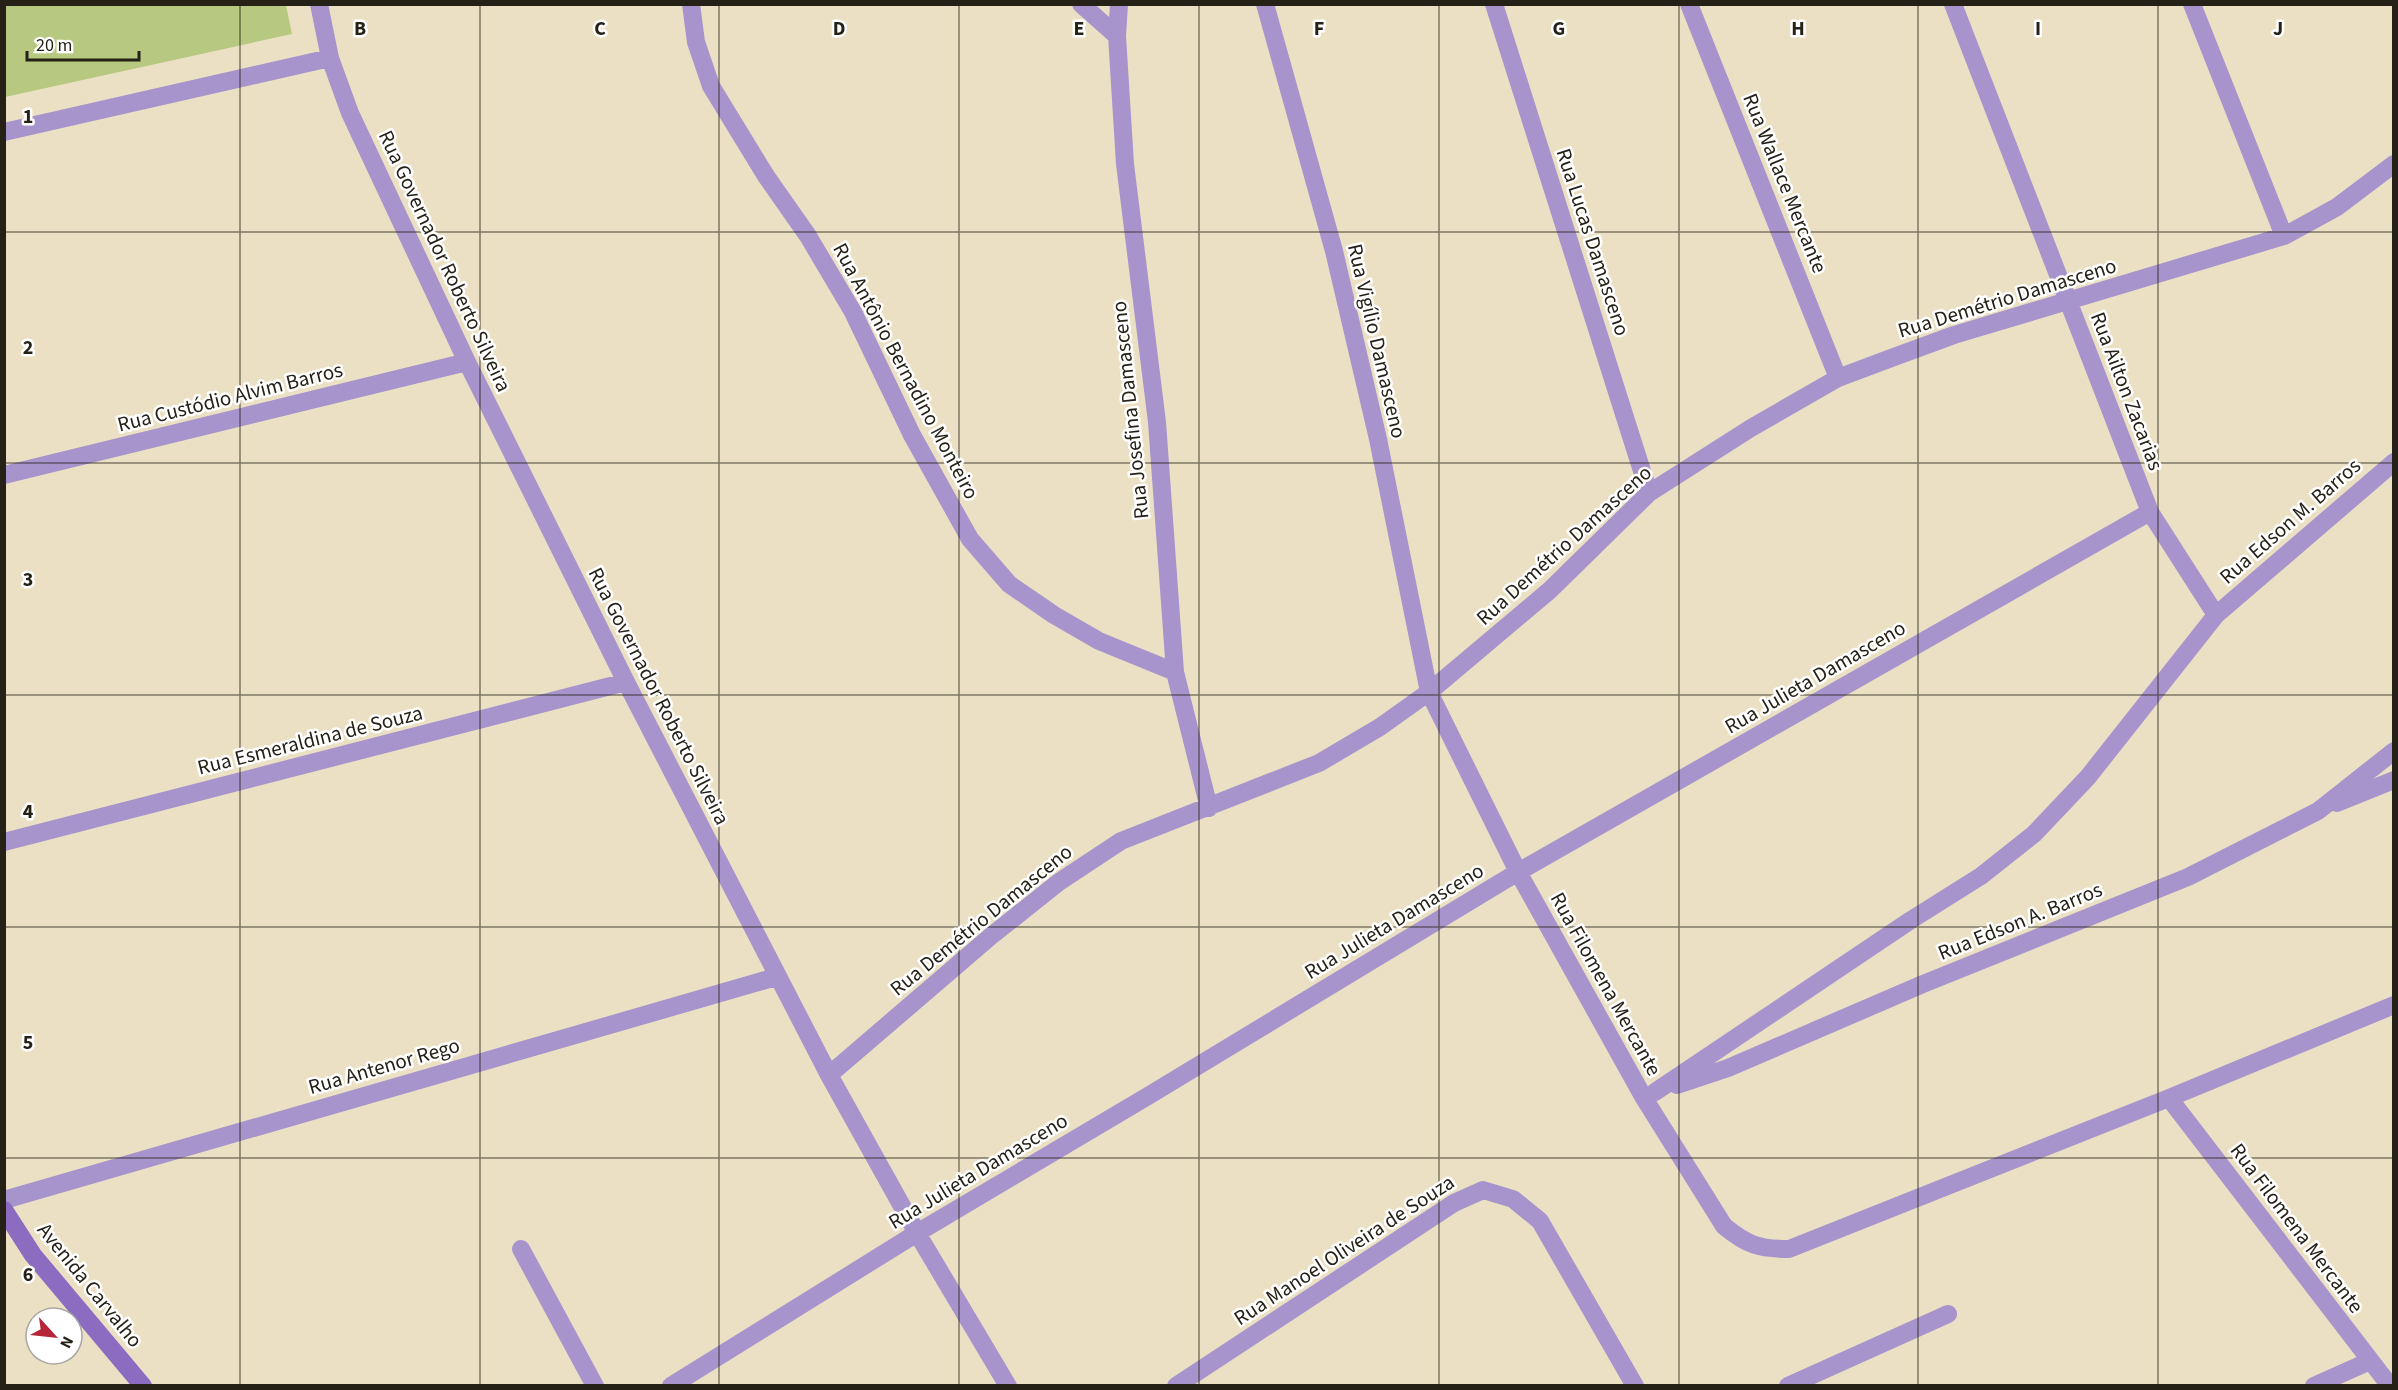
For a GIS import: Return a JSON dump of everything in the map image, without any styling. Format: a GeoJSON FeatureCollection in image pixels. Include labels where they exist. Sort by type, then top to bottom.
{"type":"FeatureCollection","features":[{"type":"Feature","properties":{"kind":"street","name":"Rua Governador Roberto Silveira"},"geometry":{"type":"LineString","coordinates":[[319,4],[330,58],[350,113],[467,362],[626,682],[776,977],[829,1075],[917,1233],[1008,1386]]}},
{"type":"Feature","properties":{"kind":"street","name":"Rua Antônio Bernadino Monteiro"},"geometry":{"type":"LineString","coordinates":[[691,4],[696,42],[711,86],[854,312],[912,435],[970,539],[1009,584],[1054,615],[1099,641],[1175,672]]}},
{"type":"Feature","properties":{"kind":"street"},"geometry":{"type":"LineString","coordinates":[[1081,4],[1117,36]]}},
{"type":"Feature","properties":{"kind":"street","name":"Rua Josefina Damasceno"},"geometry":{"type":"LineString","coordinates":[[1119,4],[1117,36],[1125,164],[1157,422],[1175,672],[1209,808]]}},
{"type":"Feature","properties":{"kind":"street","name":"Rua Vigílio Damasceno"},"geometry":{"type":"LineString","coordinates":[[1265,4],[1334,251],[1378,439],[1429,692]]}},
{"type":"Feature","properties":{"kind":"street","name":"Rua Lucas Damasceno"},"geometry":{"type":"LineString","coordinates":[[1494,4],[1649,493]]}},
{"type":"Feature","properties":{"kind":"street","name":"Rua Wallace Mercante"},"geometry":{"type":"LineString","coordinates":[[1689,4],[1838,378]]}},
{"type":"Feature","properties":{"kind":"street","name":"Rua Ailton Zacarias"},"geometry":{"type":"LineString","coordinates":[[1953,4],[2150,512],[2216,615]]}},
{"type":"Feature","properties":{"kind":"street"},"geometry":{"type":"LineString","coordinates":[[2193,4],[2284,236]]}},
{"type":"Feature","properties":{"kind":"street"},"geometry":{"type":"LineString","coordinates":[[4,132],[330,58]]}},
{"type":"Feature","properties":{"kind":"street","name":"Rua Demétrio Damasceno"},"geometry":{"type":"LineString","coordinates":[[829,1075],[991,936],[1059,882],[1121,841],[1319,763],[1380,727],[1429,692],[1550,590],[1649,493],[1751,428],[1838,378],[1954,335],[2284,236],[2337,207],[2394,164]]}},
{"type":"Feature","properties":{"kind":"street","name":"Rua Custódio Alvim Barros"},"geometry":{"type":"LineString","coordinates":[[4,475],[467,362]]}},
{"type":"Feature","properties":{"kind":"street","name":"Rua Edson M. Barros"},"geometry":{"type":"LineString","coordinates":[[1650,1095],[1911,920],[1981,876],[2034,834],[2088,777],[2216,615],[2394,462]]}},
{"type":"Feature","properties":{"kind":"street","name":"Rua Julieta Damasceno"},"geometry":{"type":"LineString","coordinates":[[670,1386],[917,1233],[1518,872],[2150,512]]}},
{"type":"Feature","properties":{"kind":"street","name":"Rua Esmeraldina de Souza"},"geometry":{"type":"LineString","coordinates":[[4,842],[626,682]]}},
{"type":"Feature","properties":{"kind":"street","name":"Rua Filomena Mercante"},"geometry":{"type":"LineString","coordinates":[[1429,692],[1518,872],[1650,1095],[1724,1226],[1742,1241],[1766,1249],[1789,1249],[2169,1098],[2390,1386]]}},
{"type":"Feature","properties":{"kind":"street","name":"Rua Edson A. Barros"},"geometry":{"type":"LineString","coordinates":[[1650,1095],[1728,1068],[1923,984],[2188,877],[2318,811],[2394,751]]}},
{"type":"Feature","properties":{"kind":"street"},"geometry":{"type":"LineString","coordinates":[[2318,811],[2394,780]]}},
{"type":"Feature","properties":{"kind":"street","name":"Rua Antenor Rego"},"geometry":{"type":"LineString","coordinates":[[4,1200],[776,977]]}},
{"type":"Feature","properties":{"kind":"street"},"geometry":{"type":"LineString","coordinates":[[2169,1098],[2394,1005]]}},
{"type":"Feature","properties":{"kind":"street","name":"Rua Manoel Oliveira de Souza"},"geometry":{"type":"LineString","coordinates":[[1176,1386],[1454,1203],[1483,1190],[1513,1199],[1539,1221],[1635,1386]]}},
{"type":"Feature","properties":{"kind":"street","name":"Avenida Carvalho"},"geometry":{"type":"LineString","coordinates":[[4,1210],[33,1255],[143,1386]]}},
{"type":"Feature","properties":{"kind":"street"},"geometry":{"type":"LineString","coordinates":[[521,1249],[595,1386]]}},
{"type":"Feature","properties":{"kind":"street"},"geometry":{"type":"LineString","coordinates":[[1788,1386],[1948,1314]]}},
{"type":"Feature","properties":{"kind":"street"},"geometry":{"type":"LineString","coordinates":[[2314,1386],[2370,1361]]}},
{"type":"Feature","properties":{"kind":"green space"},"geometry":{"type":"Polygon","coordinates":[[[4,5],[286,5],[292,34],[5,97],[4,5]]]}}]}
